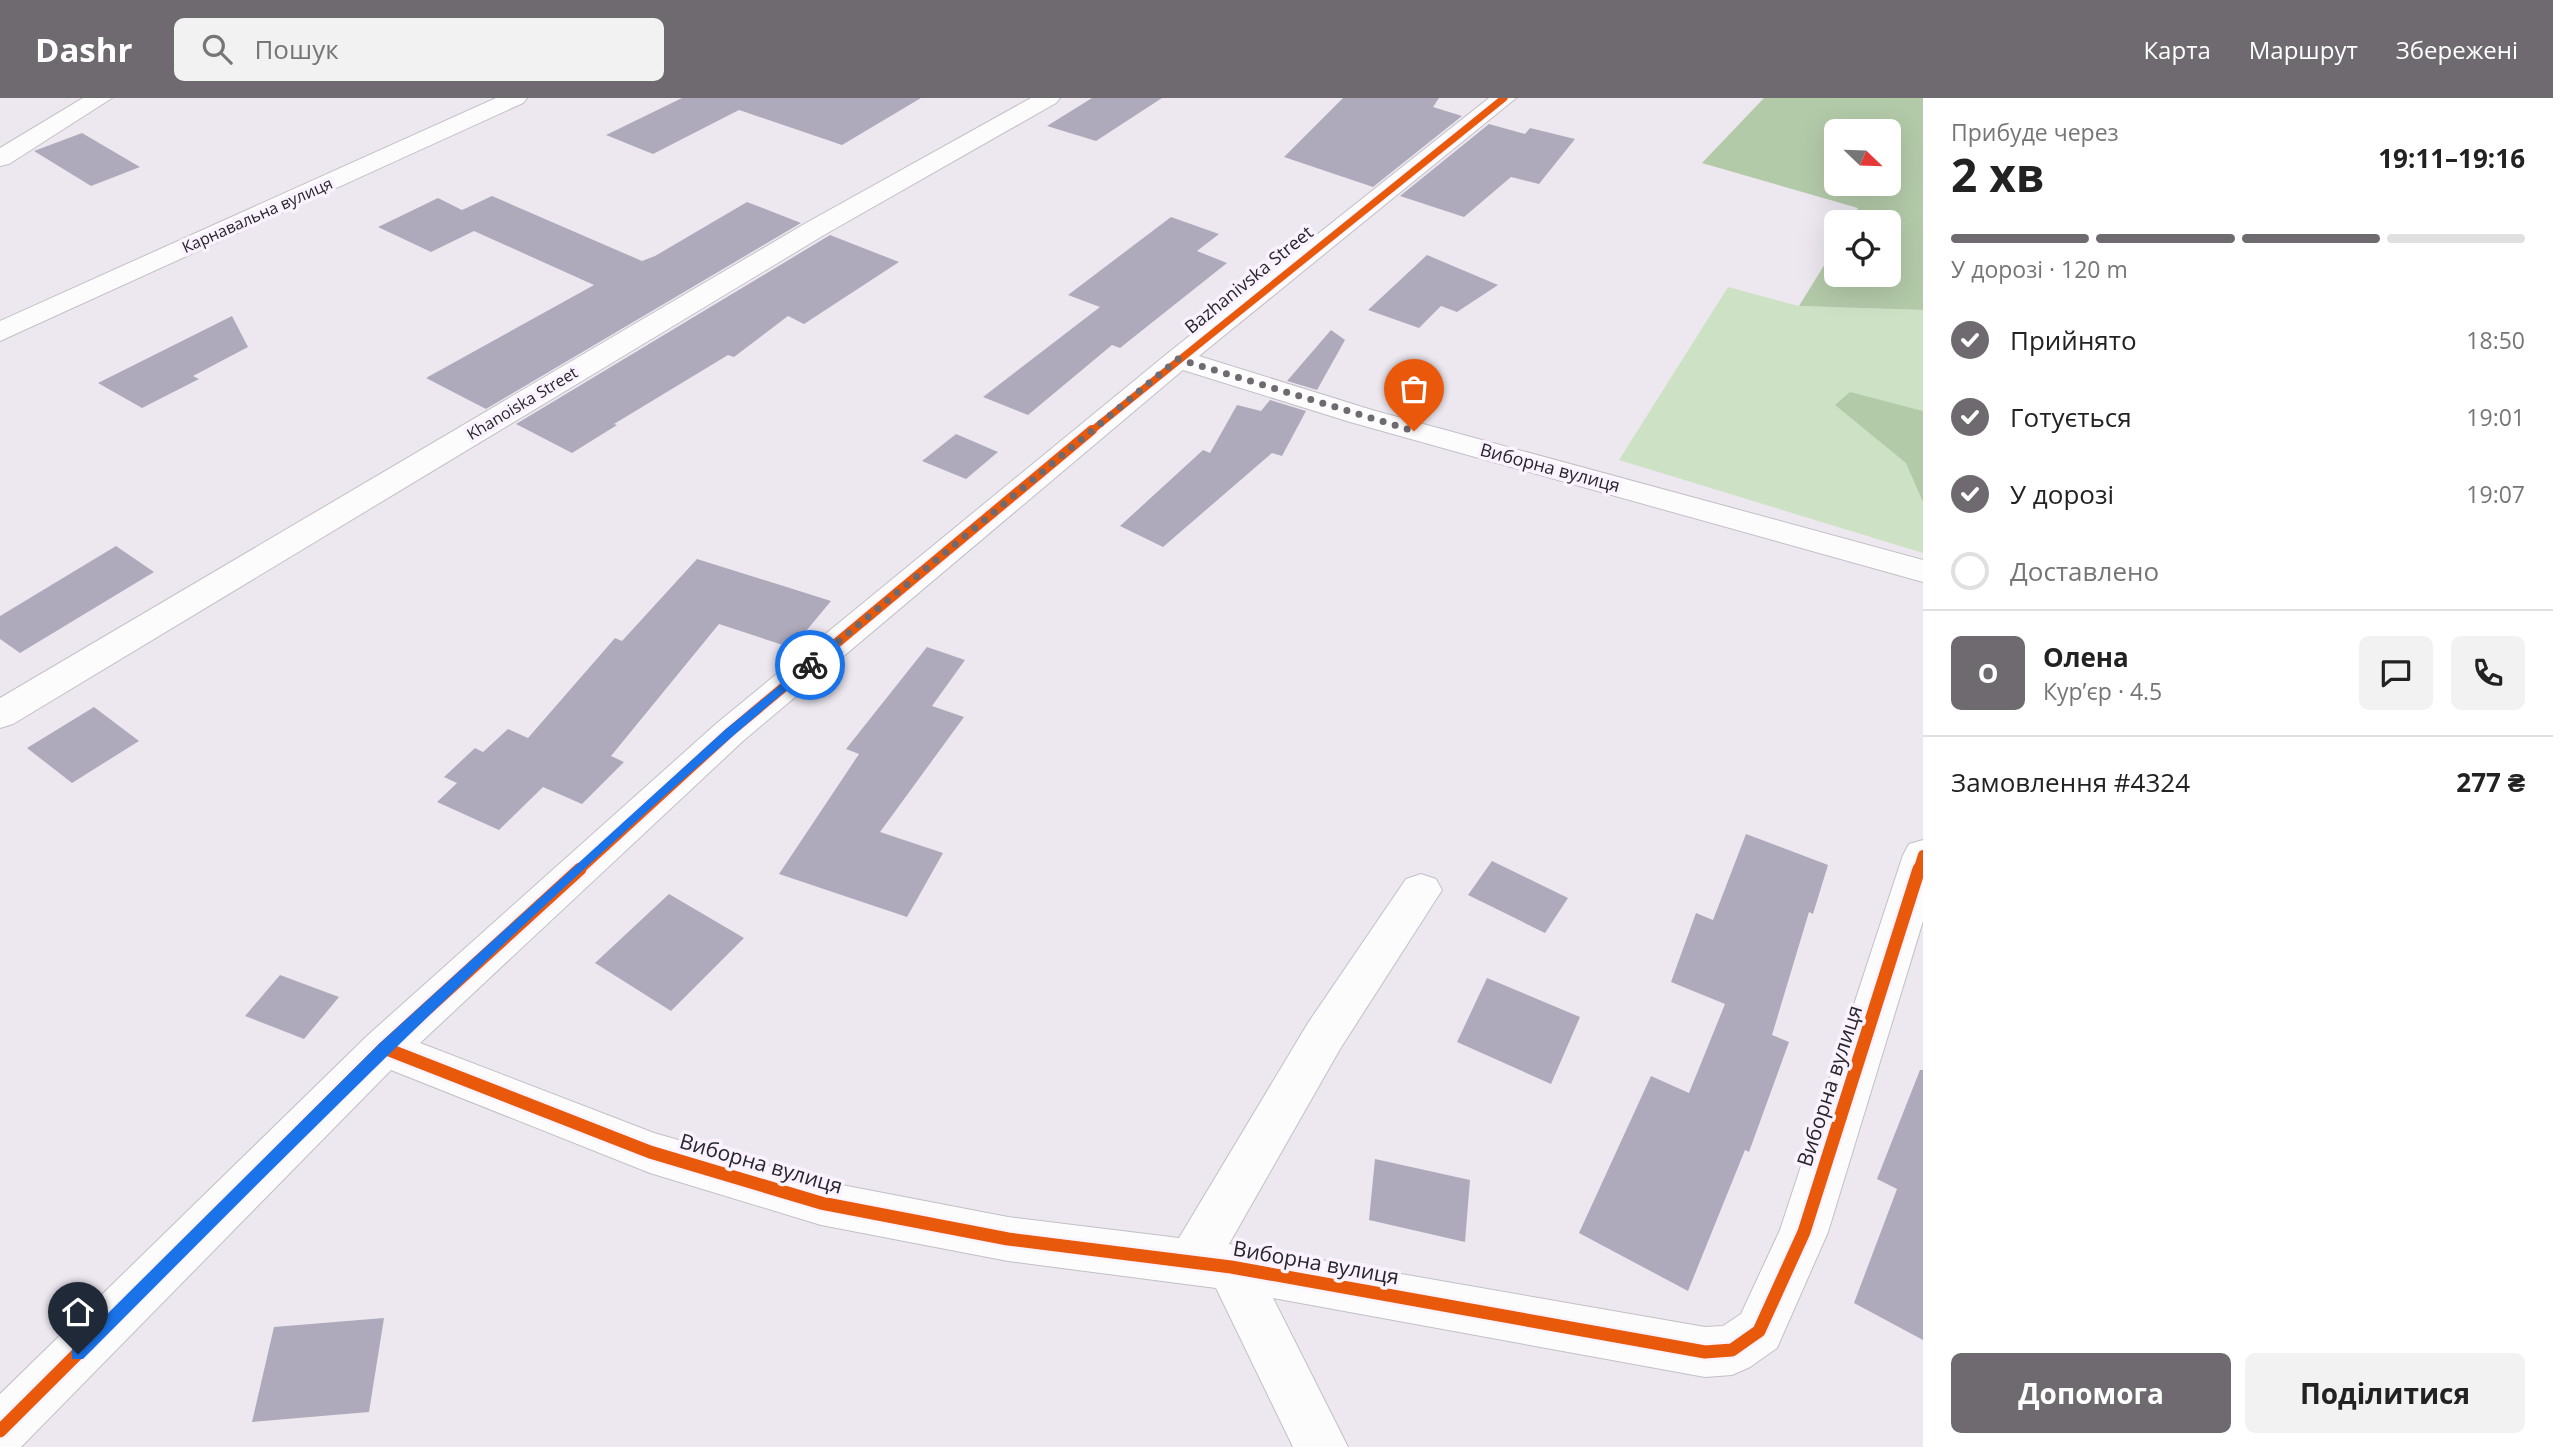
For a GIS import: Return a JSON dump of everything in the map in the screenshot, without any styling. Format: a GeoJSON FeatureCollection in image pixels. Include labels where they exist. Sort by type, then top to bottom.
{"type":"FeatureCollection","features":[{"type":"Feature","properties":{"kind":"street"},"geometry":{"type":"LineString","coordinates":[[55,98],[95,101]]}},
{"type":"Feature","properties":{"kind":"street","name":"Карнавальна вулиця"},"geometry":{"type":"LineString","coordinates":[[0,332],[515,98]]}},
{"type":"Feature","properties":{"kind":"street","name":"Khanoiska Street"},"geometry":{"type":"LineString","coordinates":[[0,715],[815,229],[1048,98]]}},
{"type":"Feature","properties":{"kind":"street","name":"Bazhanivska Street"},"geometry":{"type":"LineString","coordinates":[[0,1431],[384,1048],[730,732],[1178,359],[1504,98]]}},
{"type":"Feature","properties":{"kind":"street"},"geometry":{"type":"LineString","coordinates":[[0,159],[95,101]]}},
{"type":"Feature","properties":{"kind":"street","name":"Виборна вулиця"},"geometry":{"type":"LineString","coordinates":[[1178,359],[1361,416],[1923,571]]}},
{"type":"Feature","properties":{"kind":"street","name":"Виборна вулиця"},"geometry":{"type":"LineString","coordinates":[[384,1048],[650,1152],[821,1203],[1008,1238],[1211,1265],[1705,1352],[1732,1350],[1759,1331],[1804,1232],[1923,855]]}},
{"type":"Feature","properties":{"kind":"street"},"geometry":{"type":"LineString","coordinates":[[1211,1265],[1324,1037],[1421,890]]}},
{"type":"Feature","properties":{"kind":"street","name":"Виборна вулиця"},"geometry":{"type":"LineString","coordinates":[[1211,1265],[1321,1447]]}},
{"type":"Feature","properties":{"kind":"green space"},"geometry":{"type":"Polygon","coordinates":[[[1764,98],[1923,98],[1923,310],[1799,306],[1824,265],[1824,287],[1901,287],[1901,210],[1857,210],[1858,208],[1702,163],[1764,98]]]}},
{"type":"Feature","properties":{"kind":"green space"},"geometry":{"type":"Polygon","coordinates":[[[1728,287],[1799,306],[1923,310],[1923,553],[1619,460],[1728,287]]]}},
{"type":"Feature","properties":{"kind":"green space"},"geometry":{"type":"Polygon","coordinates":[[[1850,392],[1923,411],[1923,502],[1906,463],[1835,405],[1850,392]]]}},
{"type":"Feature","properties":{"kind":"building"},"geometry":{"type":"Polygon","coordinates":[[[682,98],[921,98],[842,145],[739,110],[653,154],[606,135],[682,98]]]}},
{"type":"Feature","properties":{"kind":"building"},"geometry":{"type":"Polygon","coordinates":[[[1092,98],[1162,98],[1096,141],[1047,126],[1092,98]]]}},
{"type":"Feature","properties":{"kind":"building"},"geometry":{"type":"Polygon","coordinates":[[[1343,98],[1439,98],[1433,107],[1462,116],[1373,187],[1284,157],[1343,98]]]}},
{"type":"Feature","properties":{"kind":"building"},"geometry":{"type":"Polygon","coordinates":[[[1489,124],[1525,134],[1530,128],[1575,139],[1539,184],[1511,177],[1464,217],[1400,196],[1489,124]]]}},
{"type":"Feature","properties":{"kind":"building"},"geometry":{"type":"Polygon","coordinates":[[[82,133],[140,167],[91,186],[34,151],[82,133]]]}},
{"type":"Feature","properties":{"kind":"building"},"geometry":{"type":"Polygon","coordinates":[[[492,196],[642,261],[747,202],[801,223],[486,409],[426,378],[594,285],[474,231],[431,252],[378,227],[438,198],[462,210],[492,196]]]}},
{"type":"Feature","properties":{"kind":"building"},"geometry":{"type":"Polygon","coordinates":[[[1171,217],[1219,234],[1197,251],[1227,263],[1120,348],[1112,345],[1028,415],[983,397],[1100,307],[1068,295],[1171,217]]]}},
{"type":"Feature","properties":{"kind":"building"},"geometry":{"type":"Polygon","coordinates":[[[830,235],[899,262],[804,324],[788,316],[734,357],[728,355],[614,424],[617,425],[572,453],[516,424],[830,235]]]}},
{"type":"Feature","properties":{"kind":"building"},"geometry":{"type":"Polygon","coordinates":[[[1427,255],[1498,285],[1457,312],[1441,306],[1419,328],[1368,310],[1427,255]]]}},
{"type":"Feature","properties":{"kind":"building"},"geometry":{"type":"Polygon","coordinates":[[[232,316],[248,347],[193,376],[199,379],[142,408],[98,383],[232,316]]]}},
{"type":"Feature","properties":{"kind":"building"},"geometry":{"type":"Polygon","coordinates":[[[1331,330],[1345,340],[1317,390],[1287,381],[1331,330]]]}},
{"type":"Feature","properties":{"kind":"building"},"geometry":{"type":"Polygon","coordinates":[[[1270,400],[1306,411],[1282,456],[1272,453],[1163,547],[1120,526],[1203,450],[1210,453],[1237,405],[1261,411],[1270,400]]]}},
{"type":"Feature","properties":{"kind":"building"},"geometry":{"type":"Polygon","coordinates":[[[956,434],[998,452],[966,479],[922,461],[956,434]]]}},
{"type":"Feature","properties":{"kind":"building"},"geometry":{"type":"Polygon","coordinates":[[[116,546],[154,572],[20,653],[0,639],[0,616],[116,546]]]}},
{"type":"Feature","properties":{"kind":"building"},"geometry":{"type":"Polygon","coordinates":[[[697,559],[831,601],[792,648],[719,624],[611,756],[624,762],[582,804],[543,787],[499,830],[437,802],[457,783],[444,777],[475,748],[483,752],[508,729],[528,738],[615,638],[622,641],[697,559]]]}},
{"type":"Feature","properties":{"kind":"building"},"geometry":{"type":"Polygon","coordinates":[[[927,647],[965,660],[932,706],[964,717],[880,832],[943,853],[907,917],[779,874],[859,754],[846,749],[927,647]]]}},
{"type":"Feature","properties":{"kind":"building"},"geometry":{"type":"Polygon","coordinates":[[[94,707],[139,741],[72,783],[27,748],[94,707]]]}},
{"type":"Feature","properties":{"kind":"building"},"geometry":{"type":"Polygon","coordinates":[[[1746,834],[1828,865],[1813,914],[1809,912],[1772,1035],[1789,1042],[1749,1152],[1745,1150],[1688,1291],[1579,1233],[1651,1076],[1689,1093],[1725,1004],[1671,982],[1696,913],[1713,920],[1746,834]]]}},
{"type":"Feature","properties":{"kind":"building"},"geometry":{"type":"Polygon","coordinates":[[[1492,861],[1568,898],[1545,933],[1468,895],[1492,861]]]}},
{"type":"Feature","properties":{"kind":"building"},"geometry":{"type":"Polygon","coordinates":[[[669,894],[744,938],[671,1011],[595,963],[669,894]]]}},
{"type":"Feature","properties":{"kind":"building"},"geometry":{"type":"Polygon","coordinates":[[[280,975],[339,997],[304,1039],[245,1016],[280,975]]]}},
{"type":"Feature","properties":{"kind":"building"},"geometry":{"type":"Polygon","coordinates":[[[1487,978],[1580,1017],[1551,1084],[1457,1042],[1487,978]]]}},
{"type":"Feature","properties":{"kind":"building"},"geometry":{"type":"Polygon","coordinates":[[[1920,1070],[1923,1070],[1923,1340],[1854,1303],[1897,1189],[1877,1179],[1920,1070]]]}},
{"type":"Feature","properties":{"kind":"building"},"geometry":{"type":"Polygon","coordinates":[[[1375,1159],[1470,1180],[1465,1242],[1369,1220],[1375,1159]]]}},
{"type":"Feature","properties":{"kind":"building"},"geometry":{"type":"Polygon","coordinates":[[[384,1318],[369,1412],[252,1422],[274,1327],[384,1318]]]}},
{"type":"Feature","properties":{"kind":"cycle path"},"geometry":{"type":"LineString","coordinates":[[0,1431],[384,1048],[730,732],[1178,359],[1504,98]]}},
{"type":"Feature","properties":{"kind":"cycle path"},"geometry":{"type":"LineString","coordinates":[[384,1048],[650,1152],[821,1203],[1008,1239],[1231,1267],[1705,1352],[1732,1350],[1759,1331],[1804,1232],[1923,855]]}},
{"type":"Feature","properties":{"kind":"way so far"},"geometry":{"type":"LineString","coordinates":[[810,665],[1178,359],[1414,431]]}},
{"type":"Feature","properties":{"kind":"route"},"geometry":{"type":"LineString","coordinates":[[78,1354],[384,1048],[730,732],[810,665]]}}]}
